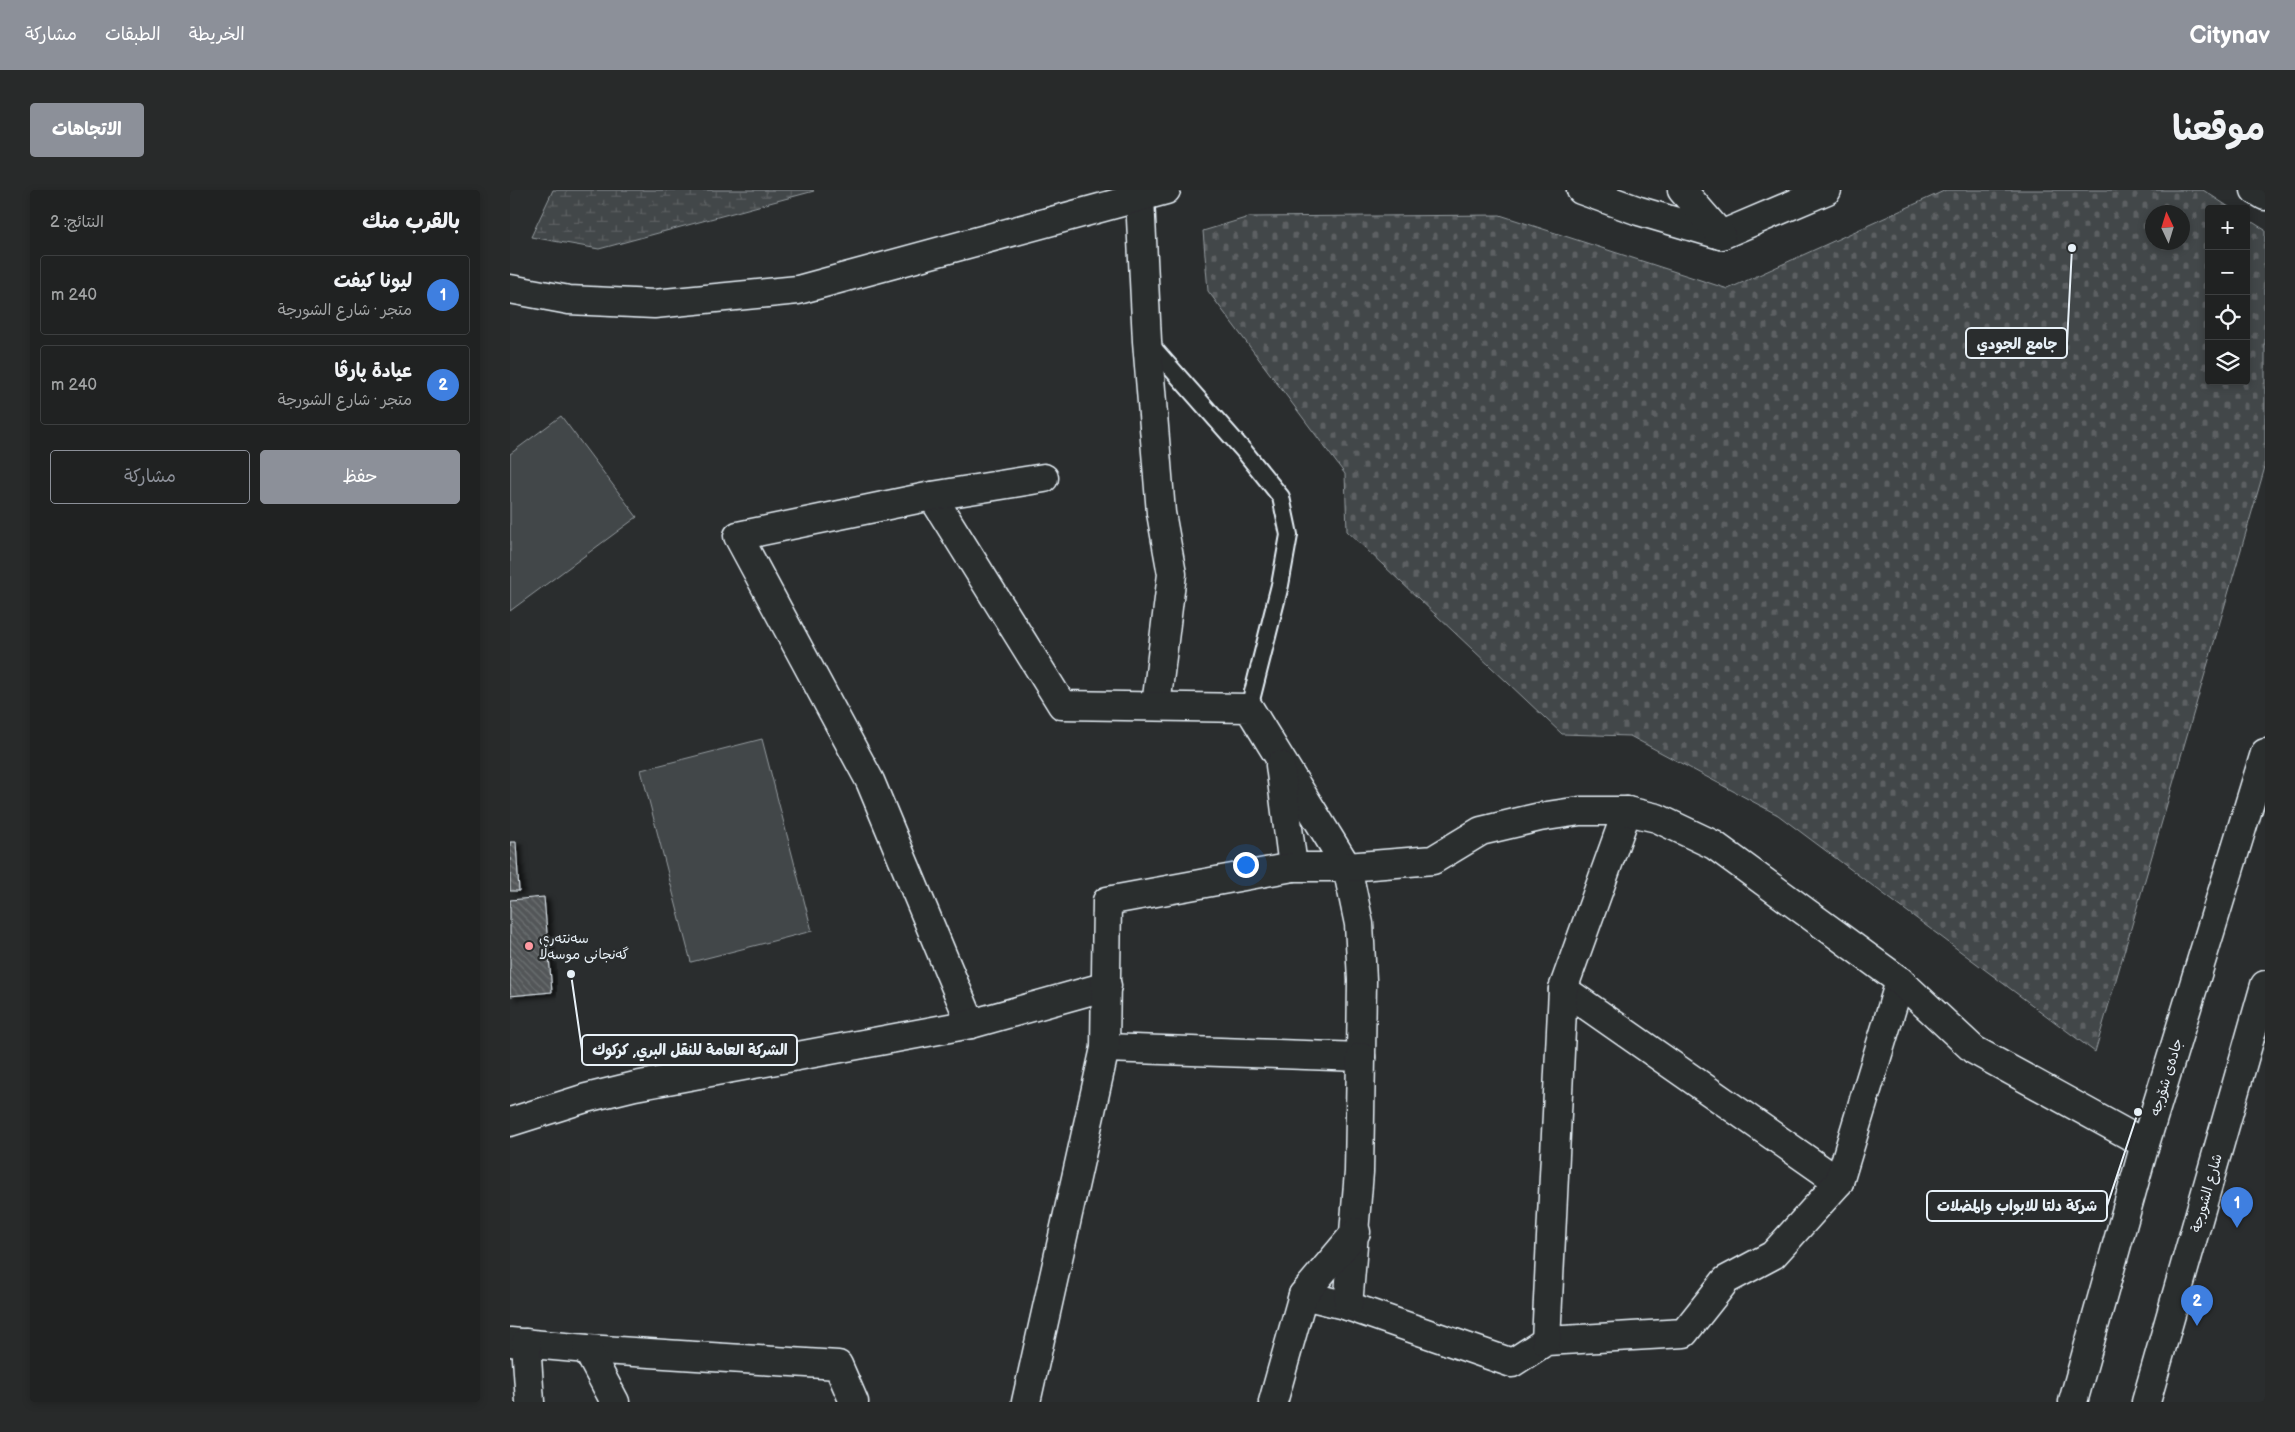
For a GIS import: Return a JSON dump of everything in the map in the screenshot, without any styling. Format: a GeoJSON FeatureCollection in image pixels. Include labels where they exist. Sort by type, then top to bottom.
{"type":"FeatureCollection","features":[{"type":"Feature","properties":{"kind":"street"},"geometry":{"type":"LineString","coordinates":[[510,290],[569,300],[654,304],[798,290],[1139,194],[1166,190]]}},
{"type":"Feature","properties":{"kind":"street"},"geometry":{"type":"LineString","coordinates":[[1581,190],[1638,211],[1721,235],[1826,190]]}},
{"type":"Feature","properties":{"kind":"street"},"geometry":{"type":"LineString","coordinates":[[1682,190],[1721,235]]}},
{"type":"Feature","properties":{"kind":"street"},"geometry":{"type":"LineString","coordinates":[[2255,190],[2265,196]]}},
{"type":"Feature","properties":{"kind":"street"},"geometry":{"type":"LineString","coordinates":[[1139,194],[1147,341],[1161,513],[1172,574],[1156,706]]}},
{"type":"Feature","properties":{"kind":"street"},"geometry":{"type":"LineString","coordinates":[[971,1024],[870,781],[738,536],[932,496],[1044,478]]}},
{"type":"Feature","properties":{"kind":"street"},"geometry":{"type":"LineString","coordinates":[[932,496],[1062,704],[1249,708],[1347,867],[1358,924],[1362,980],[1362,1057],[1356,1232],[1348,1306]]}},
{"type":"Feature","properties":{"kind":"street","name":"جادەی شۆرجە"},"geometry":{"type":"LineString","coordinates":[[2073,1402],[2145,1144],[2265,753]]}},
{"type":"Feature","properties":{"kind":"street"},"geometry":{"type":"LineString","coordinates":[[1279,756],[1293,868]]}},
{"type":"Feature","properties":{"kind":"street"},"geometry":{"type":"LineString","coordinates":[[1026,1402],[1105,1048],[1107,901],[1293,868],[1347,867],[1433,860],[1481,831],[1540,817],[1580,811],[1627,811],[1657,818],[1714,845],[1900,981],[1974,1050],[2145,1144]]}},
{"type":"Feature","properties":{"kind":"street"},"geometry":{"type":"LineString","coordinates":[[1546,1341],[1564,989],[1627,811]]}},
{"type":"Feature","properties":{"kind":"street"},"geometry":{"type":"LineString","coordinates":[[1303,1295],[1348,1306],[1512,1363],[1546,1341],[1684,1333],[1726,1280],[1772,1255],[1839,1182],[1900,981]]}},
{"type":"Feature","properties":{"kind":"street","name":"شارع الشورجة"},"geometry":{"type":"LineString","coordinates":[[2146,1402],[2265,985]]}},
{"type":"Feature","properties":{"kind":"street"},"geometry":{"type":"LineString","coordinates":[[510,1122],[586,1098],[635,1086],[971,1024],[1107,986]]}},
{"type":"Feature","properties":{"kind":"street"},"geometry":{"type":"LineString","coordinates":[[1564,989],[1839,1182]]}},
{"type":"Feature","properties":{"kind":"street"},"geometry":{"type":"LineString","coordinates":[[1105,1048],[1362,1057]]}},
{"type":"Feature","properties":{"kind":"street"},"geometry":{"type":"LineString","coordinates":[[1273,1402],[1303,1295],[1356,1232]]}},
{"type":"Feature","properties":{"kind":"street"},"geometry":{"type":"LineString","coordinates":[[530,1402],[518,1342],[587,1349],[838,1366],[854,1402]]}},
{"type":"Feature","properties":{"kind":"street"},"geometry":{"type":"LineString","coordinates":[[587,1349],[615,1402]]}},
{"type":"Feature","properties":{"kind":"lane"},"geometry":{"type":"LineString","coordinates":[[1147,341],[1281,496],[1288,535],[1280,585],[1249,708]]}},
{"type":"Feature","properties":{"kind":"green space"},"geometry":{"type":"Polygon","coordinates":[[[553,190],[814,191],[599,249],[531,237],[553,190]]]}},
{"type":"Feature","properties":{"kind":"green space"},"geometry":{"type":"Polygon","coordinates":[[[1946,190],[2203,190],[2226,205],[2205,205],[2205,385],[2250,385],[2250,221],[2265,230],[2265,467],[2095,1052],[1778,815],[1630,736],[1562,734],[1347,531],[1345,474],[1208,291],[1203,231],[1249,217],[1500,215],[1728,289],[1946,190]]]}},
{"type":"Feature","properties":{"kind":"green space"},"geometry":{"type":"Polygon","coordinates":[[[561,416],[637,517],[510,611],[510,454],[561,416]]]}},
{"type":"Feature","properties":{"kind":"green space"},"geometry":{"type":"Polygon","coordinates":[[[762,739],[812,931],[691,962],[641,770],[762,739]]]}},
{"type":"Feature","properties":{"kind":"building"},"geometry":{"type":"Polygon","coordinates":[[[510,842],[516,842],[519,891],[510,891],[510,842]]]}},
{"type":"Feature","properties":{"kind":"building","name":"سەنتەری گەنجانی موسەڵا"},"geometry":{"type":"Polygon","coordinates":[[[544,897],[552,992],[510,996],[510,900],[544,897]]]}},
{"type":"Feature","properties":{"kind":"place","name":"جامع الجودي"},"geometry":{"type":"Point","coordinates":[2072,248]}},
{"type":"Feature","properties":{"kind":"place","name":"سەنتەری گەنجانی موسەڵا"},"geometry":{"type":"Point","coordinates":[529,946]}},
{"type":"Feature","properties":{"kind":"place","name":"الشركة العامة للنقل البري, كركوك"},"geometry":{"type":"Point","coordinates":[571,974]}},
{"type":"Feature","properties":{"kind":"place","name":"شركة دلتا للابواب والمضلات"},"geometry":{"type":"Point","coordinates":[2138,1112]}},
{"type":"Feature","properties":{"kind":"place","name":"ليونا كيفت"},"geometry":{"type":"Point","coordinates":[2237,1228]}},
{"type":"Feature","properties":{"kind":"place","name":"عيادة پارڤا"},"geometry":{"type":"Point","coordinates":[2197,1326]}}]}
